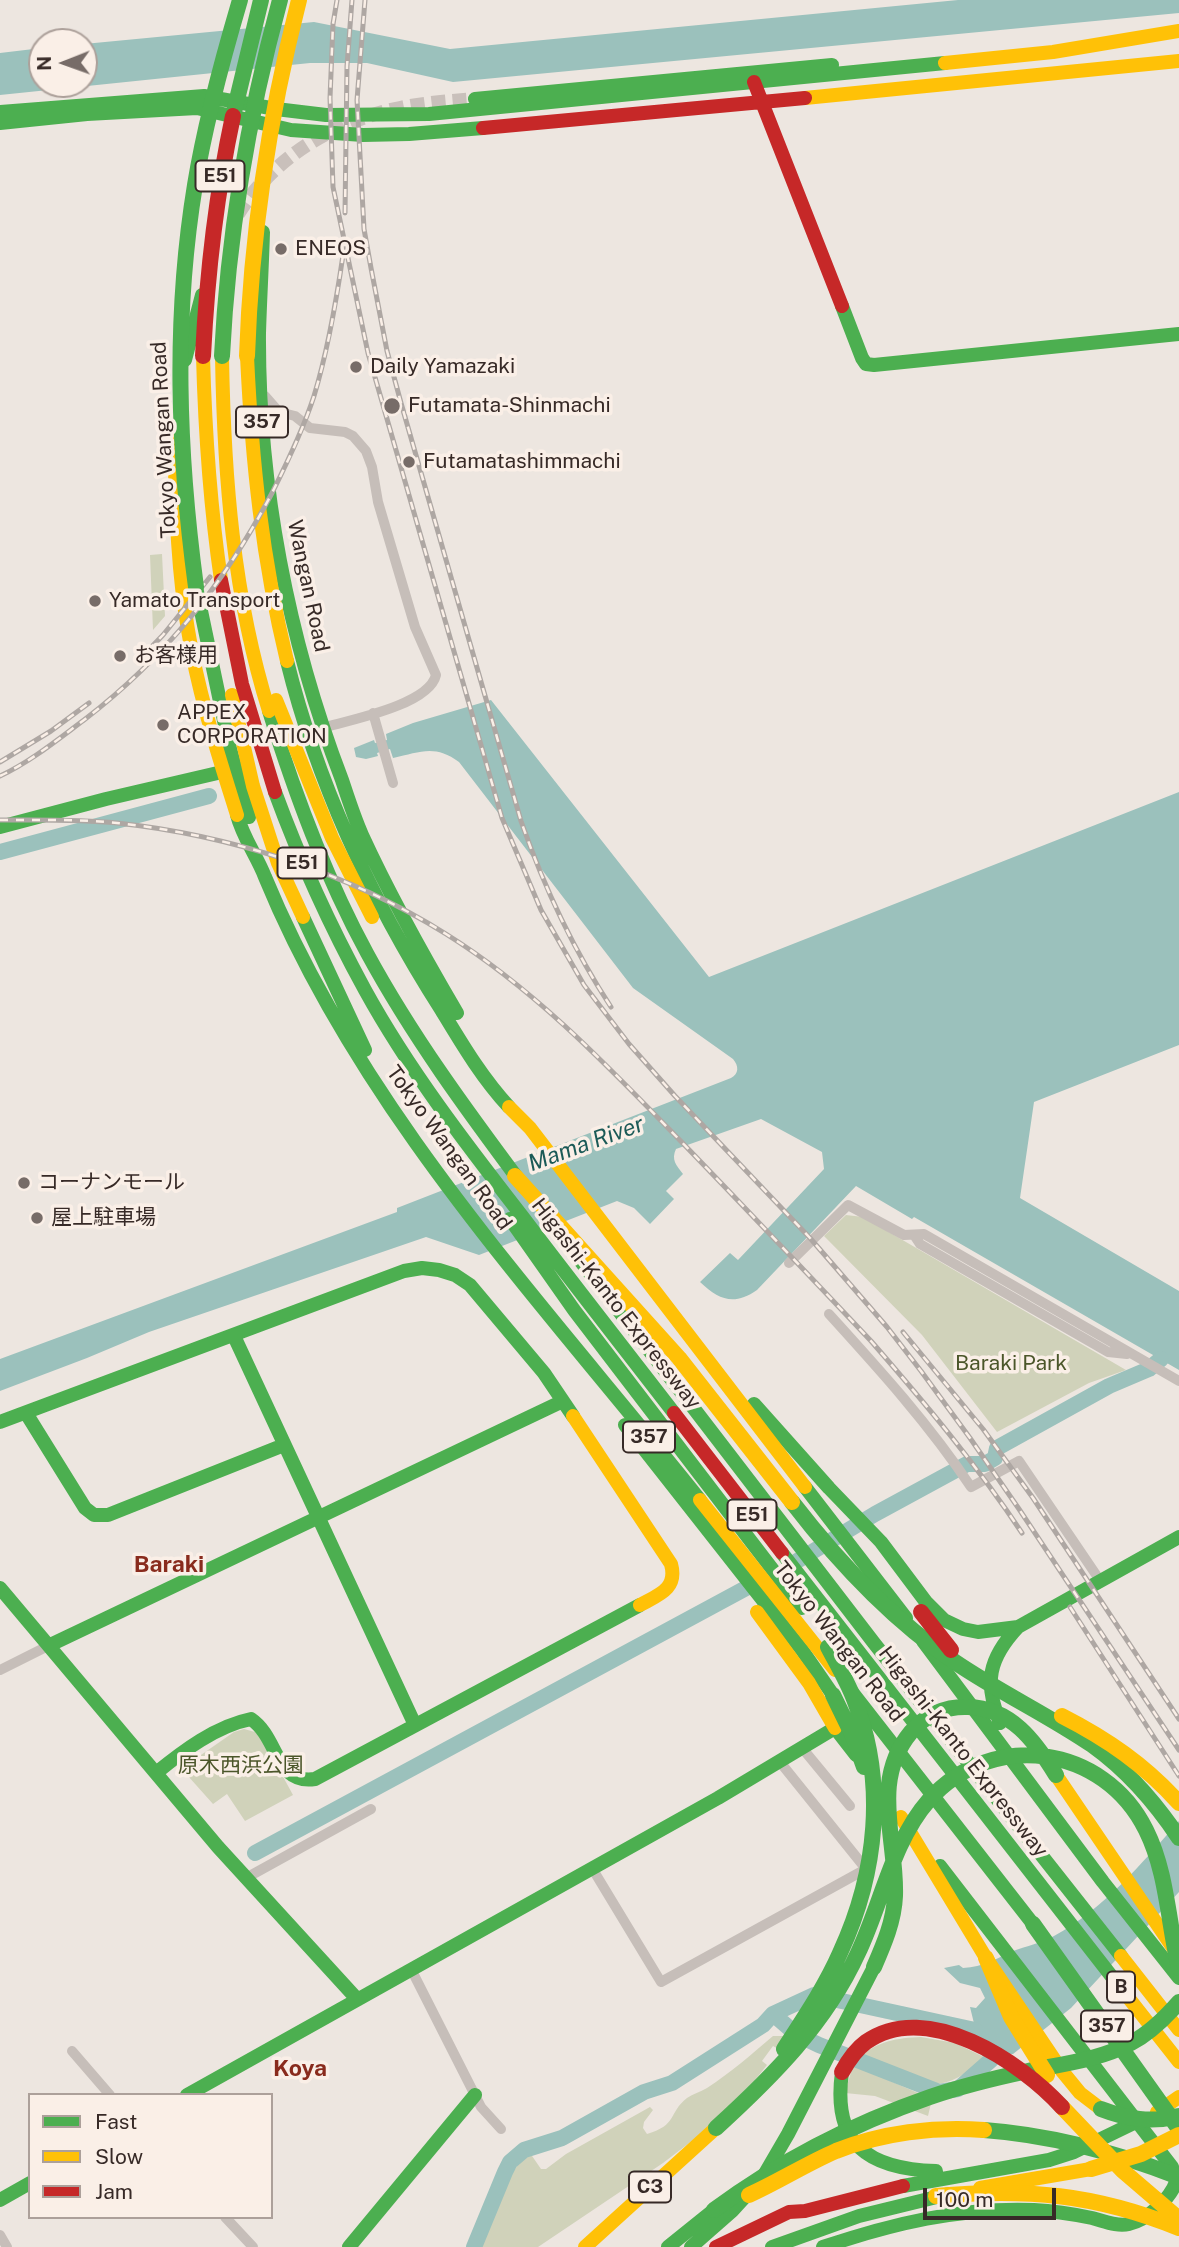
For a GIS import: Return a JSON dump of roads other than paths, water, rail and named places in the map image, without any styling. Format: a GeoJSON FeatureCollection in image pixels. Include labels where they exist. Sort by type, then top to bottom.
{"type":"FeatureCollection","features":[{"type":"Feature","properties":{"kind":"main road","name":"Higashi-Kanto Expressway"},"geometry":{"type":"LineString","coordinates":[[280,0],[241,166],[225,290],[222,356],[224,443],[239,581],[250,635],[269,714],[301,809],[330,878],[367,952],[399,1009],[465,1108],[874,1643],[1077,1900]]}},
{"type":"Feature","properties":{"kind":"main road","name":"Wangan Road"},"geometry":{"type":"LineString","coordinates":[[298,0],[280,78],[261,267],[260,386],[266,465],[277,549],[292,624],[322,728],[356,819],[402,919],[497,1082]]}},
{"type":"Feature","properties":{"kind":"main road","name":"357"},"geometry":{"type":"LineString","coordinates":[[298,0],[271,118],[253,240],[247,356],[250,440],[263,557],[277,628],[290,679],[319,769],[349,844],[378,905],[442,1013],[868,1569],[1103,1882],[1179,1978]]}},
{"type":"Feature","properties":{"kind":"main road","name":"Higashi-Kanto Expressway"},"geometry":{"type":"LineString","coordinates":[[249,2],[238,86],[222,163],[211,236],[203,356],[204,443],[207,492],[220,585],[236,665],[250,719],[298,854],[360,981],[446,1115],[541,1242],[1062,1912]]}},
{"type":"Feature","properties":{"kind":"main road","name":"357"},"geometry":{"type":"LineString","coordinates":[[249,2],[219,106],[186,284],[176,366],[174,423],[176,516],[183,599],[197,680],[242,833],[260,864]]}},
{"type":"Feature","properties":{"kind":"main road","name":"Tokyo Wangan Road"},"geometry":{"type":"LineString","coordinates":[[249,2],[215,93],[200,159],[188,234],[179,357],[181,445],[186,514],[197,587],[230,749],[260,864],[280,913],[315,984],[382,1093],[509,1267],[777,1617],[1032,1924],[1179,2129]]}},
{"type":"Feature","properties":{"kind":"main road"},"geometry":{"type":"LineString","coordinates":[[477,104],[660,91],[1054,52],[1179,31]]}},
{"type":"Feature","properties":{"kind":"main road"},"geometry":{"type":"LineString","coordinates":[[0,112],[204,96],[219,106],[274,127],[301,132],[363,135],[663,112],[1179,61]]}},
{"type":"Feature","properties":{"kind":"main road"},"geometry":{"type":"LineString","coordinates":[[0,122],[219,106],[326,115],[379,116],[795,68],[863,63],[909,67]]}},
{"type":"Feature","properties":{"kind":"main road"},"geometry":{"type":"LineString","coordinates":[[754,82],[866,364],[1179,334]]}},
{"type":"Feature","properties":{"kind":"main road"},"geometry":{"type":"LineString","coordinates":[[660,91],[663,112]]}},
{"type":"Feature","properties":{"kind":"main road"},"geometry":{"type":"LineString","coordinates":[[477,104],[487,127]]}},
{"type":"Feature","properties":{"kind":"main road"},"geometry":{"type":"LineString","coordinates":[[174,423],[180,380],[200,299],[238,214]]}},
{"type":"Feature","properties":{"kind":"main road"},"geometry":{"type":"LineString","coordinates":[[220,585],[220,617],[226,661],[246,758],[263,819],[285,880],[358,1034],[382,1093]]}},
{"type":"Feature","properties":{"kind":"main road"},"geometry":{"type":"LineString","coordinates":[[250,635],[313,795],[346,869],[371,916],[408,973],[442,1013]]}},
{"type":"Feature","properties":{"kind":"main road"},"geometry":{"type":"LineString","coordinates":[[0,827],[70,803],[221,768]]}},
{"type":"Feature","properties":{"kind":"main road"},"geometry":{"type":"LineString","coordinates":[[0,818],[43,811]]}},
{"type":"Feature","properties":{"kind":"main road"},"geometry":{"type":"LineString","coordinates":[[446,1115],[469,1156],[539,1261],[795,1599],[828,1647],[848,1684],[866,1731],[874,1777],[875,1823],[862,1895],[849,1934],[828,1980],[806,2017],[765,2074],[716,2128]]}},
{"type":"Feature","properties":{"kind":"main road"},"geometry":{"type":"LineString","coordinates":[[515,1176],[679,1358],[822,1541],[858,1581],[908,1627],[955,1662],[1091,1745],[1125,1771],[1155,1803],[1179,1838]]}},
{"type":"Feature","properties":{"kind":"main road"},"geometry":{"type":"LineString","coordinates":[[509,1267],[671,1486],[718,1560],[777,1617],[833,1695],[852,1734],[872,1793],[881,1853],[885,1909],[874,1967]]}},
{"type":"Feature","properties":{"kind":"main road"},"geometry":{"type":"LineString","coordinates":[[0,1422],[404,1271],[439,1269],[463,1279],[477,1292],[544,1373],[671,1564],[673,1580],[662,1594],[314,1779],[296,1780],[286,1770],[261,1725],[251,1719],[244,1719],[179,1754],[156,1773]]}},
{"type":"Feature","properties":{"kind":"main road"},"geometry":{"type":"LineString","coordinates":[[686,1333],[764,1414],[930,1605],[953,1625],[982,1632],[1000,1632],[1018,1627],[1179,1537]]}},
{"type":"Feature","properties":{"kind":"main road"},"geometry":{"type":"LineString","coordinates":[[234,1336],[415,1725]]}},
{"type":"Feature","properties":{"kind":"main road"},"geometry":{"type":"LineString","coordinates":[[50,1645],[563,1401]]}},
{"type":"Feature","properties":{"kind":"main road"},"geometry":{"type":"LineString","coordinates":[[26,1413],[85,1508],[99,1516],[108,1515],[284,1445]]}},
{"type":"Feature","properties":{"kind":"main road"},"geometry":{"type":"LineString","coordinates":[[884,1552],[938,1636],[965,1662],[1012,1692],[1115,1744],[1142,1764],[1179,1803]]}},
{"type":"Feature","properties":{"kind":"main road"},"geometry":{"type":"LineString","coordinates":[[0,1588],[246,1878],[356,1999]]}},
{"type":"Feature","properties":{"kind":"main road"},"geometry":{"type":"LineString","coordinates":[[777,1617],[809,1684],[835,1728],[1172,2167],[1178,2181]]}},
{"type":"Feature","properties":{"kind":"main road"},"geometry":{"type":"LineString","coordinates":[[1018,1627],[1002,1645],[991,1669],[989,1691],[993,1708],[1000,1724],[1055,1804],[1103,1882]]}},
{"type":"Feature","properties":{"kind":"main road"},"geometry":{"type":"LineString","coordinates":[[691,2247],[740,2203],[763,2177],[821,2072],[874,1967],[891,1926],[895,1897],[888,1788],[893,1759],[903,1740],[917,1725],[935,1713],[959,1707],[975,1707],[999,1713],[1028,1734],[1179,1956]]}},
{"type":"Feature","properties":{"kind":"main road"},"geometry":{"type":"LineString","coordinates":[[191,2093],[803,1749],[835,1728]]}},
{"type":"Feature","properties":{"kind":"main road"},"geometry":{"type":"LineString","coordinates":[[716,2128],[783,2066],[835,1997],[864,1940],[896,1855],[920,1810],[946,1783],[981,1763],[1018,1755],[1052,1757],[1091,1771],[1123,1797],[1136,1812],[1152,1844],[1179,1968]]}},
{"type":"Feature","properties":{"kind":"main road"},"geometry":{"type":"LineString","coordinates":[[901,1817],[986,1958],[1062,2071],[1101,2109],[1136,2120],[1165,2120],[1179,2116]]}},
{"type":"Feature","properties":{"kind":"main road","name":"B"},"geometry":{"type":"LineString","coordinates":[[1077,1900],[1179,2030]]}},
{"type":"Feature","properties":{"kind":"main road","name":"B"},"geometry":{"type":"LineString","coordinates":[[1062,1912],[1179,2062]]}},
{"type":"Feature","properties":{"kind":"main road"},"geometry":{"type":"LineString","coordinates":[[986,1958],[1001,1997],[1035,2058],[1111,2158]]}},
{"type":"Feature","properties":{"kind":"main road"},"geometry":{"type":"LineString","coordinates":[[668,2247],[742,2188],[774,2168],[856,2126],[969,2085],[1125,2047],[1158,2026],[1179,2002]]}},
{"type":"Feature","properties":{"kind":"main road"},"geometry":{"type":"LineString","coordinates":[[970,2175],[940,2171],[910,2172],[887,2165],[867,2154],[851,2138],[841,2120],[839,2091],[842,2072],[861,2046],[892,2031],[926,2030],[959,2037],[993,2052],[1030,2076],[1111,2158],[1179,2219]]}},
{"type":"Feature","properties":{"kind":"main road"},"geometry":{"type":"LineString","coordinates":[[349,2247],[475,2095]]}},
{"type":"Feature","properties":{"kind":"main road"},"geometry":{"type":"LineString","coordinates":[[716,2247],[789,2212],[805,2211],[866,2194],[1017,2167],[1074,2152],[1156,2113],[1179,2096]]}},
{"type":"Feature","properties":{"kind":"main road","name":"C3"},"geometry":{"type":"LineString","coordinates":[[585,2247],[716,2128]]}},
{"type":"Feature","properties":{"kind":"main road"},"geometry":{"type":"LineString","coordinates":[[714,2210],[830,2154],[873,2139],[925,2130],[977,2129],[1035,2136],[1133,2160],[1178,2181]]}},
{"type":"Feature","properties":{"kind":"main road"},"geometry":{"type":"LineString","coordinates":[[772,2247],[822,2227],[936,2196],[1091,2169],[1140,2154],[1179,2135]]}},
{"type":"Feature","properties":{"kind":"main road"},"geometry":{"type":"LineString","coordinates":[[824,2247],[911,2222],[977,2211],[1034,2210],[1072,2214],[1122,2225],[1131,2224],[1170,2195],[1178,2181]]}},
{"type":"Feature","properties":{"kind":"main road"},"geometry":{"type":"LineString","coordinates":[[0,2200],[28,2184]]}},
{"type":"Feature","properties":{"kind":"main road"},"geometry":{"type":"LineString","coordinates":[[936,2196],[1016,2191],[1069,2195],[1121,2207],[1179,2228]]}},
{"type":"Feature","properties":{"kind":"main road"},"geometry":{"type":"LineString","coordinates":[[734,2247],[792,2220],[805,2211]]}},
{"type":"Feature","properties":{"kind":"main road"},"geometry":{"type":"LineString","coordinates":[[789,2247],[822,2227]]}},
{"type":"Feature","properties":{"kind":"street"},"geometry":{"type":"LineString","coordinates":[[260,386],[279,412],[295,416],[310,428],[345,432],[353,436],[366,451],[372,467],[378,502],[415,627],[436,675],[432,687],[421,696],[322,728]]}},
{"type":"Feature","properties":{"kind":"street"},"geometry":{"type":"LineString","coordinates":[[373,713],[393,783]]}},
{"type":"Feature","properties":{"kind":"street"},"geometry":{"type":"LineString","coordinates":[[789,1263],[848,1205],[904,1235],[914,1235],[920,1244],[1108,1352],[1131,1354],[1179,1381]]}},
{"type":"Feature","properties":{"kind":"street"},"geometry":{"type":"LineString","coordinates":[[828,1314],[888,1378],[971,1487],[1019,1461],[1101,1582]]}},
{"type":"Feature","properties":{"kind":"street"},"geometry":{"type":"LineString","coordinates":[[0,1670],[50,1645]]}},
{"type":"Feature","properties":{"kind":"street"},"geometry":{"type":"LineString","coordinates":[[803,1749],[850,1806]]}},
{"type":"Feature","properties":{"kind":"street"},"geometry":{"type":"LineString","coordinates":[[592,1868],[661,1982],[866,1869],[780,1762]]}},
{"type":"Feature","properties":{"kind":"street"},"geometry":{"type":"LineString","coordinates":[[246,1878],[371,1809]]}},
{"type":"Feature","properties":{"kind":"street"},"geometry":{"type":"LineString","coordinates":[[411,1969],[481,2107],[501,2129]]}},
{"type":"Feature","properties":{"kind":"street"},"geometry":{"type":"LineString","coordinates":[[72,2051],[108,2093]]}},
{"type":"Feature","properties":{"kind":"street"},"geometry":{"type":"LineString","coordinates":[[227,2219],[253,2247]]}},
{"type":"Feature","properties":{"kind":"street"},"geometry":{"type":"LineString","coordinates":[[0,2235],[7,2247]]}},
{"type":"Feature","properties":{"kind":"water"},"geometry":{"type":"Polygon","coordinates":[[[958,0],[1179,0],[1179,13],[453,82],[367,63],[310,63],[98,85],[98,43],[314,22],[450,49],[958,0]]]}},
{"type":"Feature","properties":{"kind":"water"},"geometry":{"type":"Polygon","coordinates":[[[28,50],[28,92],[0,95],[0,53],[28,50]]]}},
{"type":"Feature","properties":{"kind":"water","name":"Mama River"},"geometry":{"type":"Polygon","coordinates":[[[491,700],[709,977],[1179,792],[1179,1045],[1034,1102],[1020,1198],[1179,1291],[1179,1370],[856,1186],[757,1290],[741,1298],[720,1297],[700,1282],[730,1253],[738,1260],[824,1169],[822,1152],[761,1119],[676,1149],[674,1159],[683,1174],[666,1191],[674,1199],[650,1224],[634,1208],[617,1201],[479,1255],[426,1237],[149,1332],[0,1391],[0,1359],[397,1212],[397,1208],[736,1074],[737,1067],[733,1059],[633,988],[459,762],[435,751],[393,758],[390,749],[366,759],[356,757],[354,748],[374,740],[375,743],[387,740],[386,734],[413,723],[491,700]]]}},
{"type":"Feature","properties":{"kind":"water"},"geometry":{"type":"Polygon","coordinates":[[[1179,1821],[1179,1892],[1071,2008],[1013,2054],[982,2056],[970,2007],[976,2008],[985,1998],[980,1988],[960,1983],[944,1968],[983,1964],[1049,1938],[1072,1925],[1106,1899],[1179,1821]]]}},
{"type":"Feature","properties":{"kind":"waterway"},"geometry":{"type":"LineString","coordinates":[[0,852],[209,796]]}},
{"type":"Feature","properties":{"kind":"waterway"},"geometry":{"type":"LineString","coordinates":[[797,1561],[875,1514],[967,1464],[985,1464],[995,1458],[997,1448],[1109,1386],[1149,1369],[1161,1359]]}},
{"type":"Feature","properties":{"kind":"waterway"},"geometry":{"type":"LineString","coordinates":[[255,1853],[761,1580]]}},
{"type":"Feature","properties":{"kind":"waterway"},"geometry":{"type":"LineString","coordinates":[[474,2247],[510,2162],[524,2150],[562,2138],[644,2092],[672,2083],[763,2025],[773,2014],[814,1995],[975,2030]]}},
{"type":"Feature","properties":{"kind":"waterway"},"geometry":{"type":"LineString","coordinates":[[773,2014],[796,2034],[819,2045],[939,2092],[958,2089],[991,2060]]}},
{"type":"Feature","properties":{"kind":"tunnel"},"geometry":{"type":"LineString","coordinates":[[238,214],[269,175],[308,144],[329,132],[352,122],[400,108],[475,99]]}},
{"type":"Feature","properties":{"kind":"railway"},"geometry":{"type":"LineString","coordinates":[[337,0],[333,24],[330,98],[333,187],[368,353],[502,818],[541,910],[584,985],[629,1044],[810,1238],[921,1371],[1019,1509],[1179,1750]]}},
{"type":"Feature","properties":{"kind":"railway"},"geometry":{"type":"LineString","coordinates":[[345,213],[347,66],[352,0]]}},
{"type":"Feature","properties":{"kind":"railway"},"geometry":{"type":"LineString","coordinates":[[365,0],[357,100],[364,229],[387,351],[521,821],[560,917],[611,1007]]}},
{"type":"Feature","properties":{"kind":"railway"},"geometry":{"type":"LineString","coordinates":[[0,776],[64,735],[141,671],[191,617],[234,558],[272,493],[310,409],[327,344],[343,255]]}},
{"type":"Feature","properties":{"kind":"railway"},"geometry":{"type":"LineString","coordinates":[[137,662],[163,635],[210,577]]}},
{"type":"Feature","properties":{"kind":"railway"},"geometry":{"type":"LineString","coordinates":[[0,762],[51,731],[89,703]]}},
{"type":"Feature","properties":{"kind":"railway"},"geometry":{"type":"LineString","coordinates":[[0,820],[117,823],[245,847],[329,875],[370,893],[409,912],[477,955],[536,1000],[617,1076],[871,1341],[950,1434],[1022,1533]]}},
{"type":"Feature","properties":{"kind":"railway"},"geometry":{"type":"LineString","coordinates":[[903,1332],[983,1429],[1033,1498],[1179,1719]]}},
{"type":"Feature","properties":{"kind":"railway"},"geometry":{"type":"LineString","coordinates":[[1070,1607],[1179,1776]]}},
{"type":"Feature","properties":{"kind":"place","name":"ENEOS"},"geometry":{"type":"Point","coordinates":[281,249]}},
{"type":"Feature","properties":{"kind":"place","name":"Daily Yamazaki"},"geometry":{"type":"Point","coordinates":[356,367]}},
{"type":"Feature","properties":{"kind":"place","name":"Futamata-Shinmachi"},"geometry":{"type":"Point","coordinates":[392,406]}},
{"type":"Feature","properties":{"kind":"place","name":"Futamatashimmachi"},"geometry":{"type":"Point","coordinates":[409,462]}},
{"type":"Feature","properties":{"kind":"place","name":"Yamato Transport"},"geometry":{"type":"Point","coordinates":[95,601]}},
{"type":"Feature","properties":{"kind":"place","name":"お客様用"},"geometry":{"type":"Point","coordinates":[120,656]}},
{"type":"Feature","properties":{"kind":"place","name":"APPEX CORPORATION"},"geometry":{"type":"Point","coordinates":[163,725]}},
{"type":"Feature","properties":{"kind":"place","name":"コーナンモール"},"geometry":{"type":"Point","coordinates":[24,1183]}},
{"type":"Feature","properties":{"kind":"place","name":"屋上駐車場"},"geometry":{"type":"Point","coordinates":[37,1218]}},
{"type":"Feature","properties":{"kind":"district","name":"Baraki"},"geometry":{"type":"Point","coordinates":[169,1565]}},
{"type":"Feature","properties":{"kind":"district","name":"Koya"},"geometry":{"type":"Point","coordinates":[300,2069]}},
{"type":"Feature","properties":{"kind":"park label","name":"Baraki Park"},"geometry":{"type":"Point","coordinates":[1011,1364]}},
{"type":"Feature","properties":{"kind":"park label","name":"原木西浜公園"},"geometry":{"type":"Point","coordinates":[241,1766]}}]}
